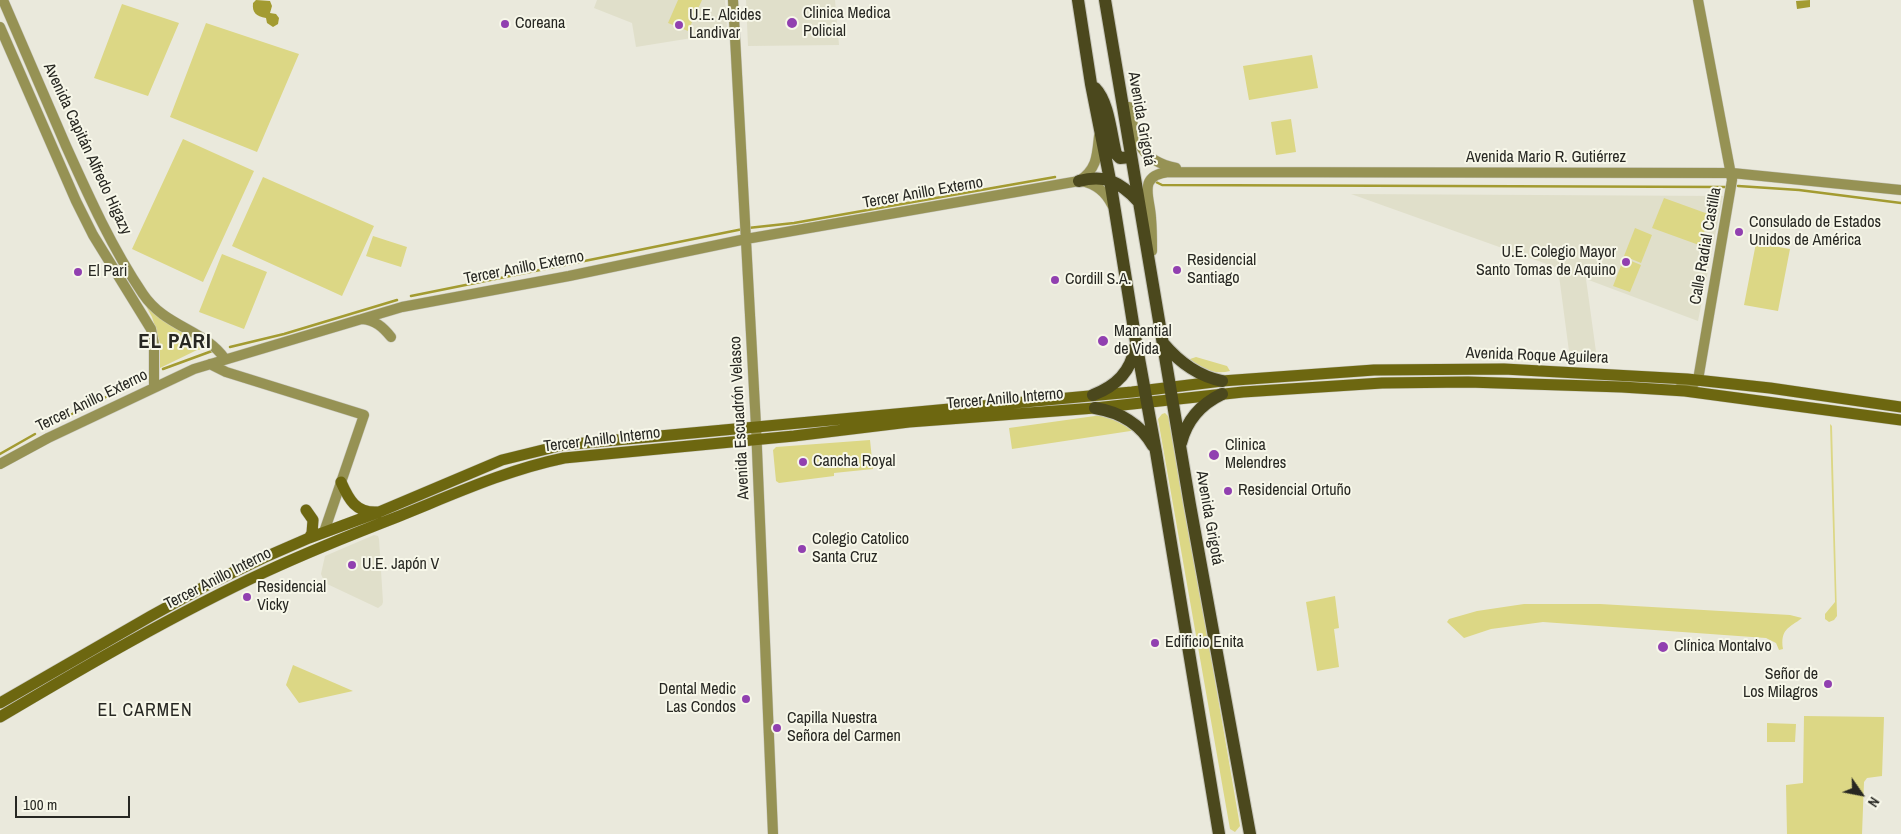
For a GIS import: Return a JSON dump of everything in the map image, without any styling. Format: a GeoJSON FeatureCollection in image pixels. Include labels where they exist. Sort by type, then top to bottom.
{"type":"FeatureCollection","features":[{"type":"Feature","properties":{"kind":"main road"},"geometry":{"type":"LineString","coordinates":[[1078,0],[1156,452],[1218,829],[1229,834]]}},
{"type":"Feature","properties":{"kind":"main road","name":"Avenida Grigotá"},"geometry":{"type":"LineString","coordinates":[[1105,0],[1246,831]]}},
{"type":"Feature","properties":{"kind":"main road"},"geometry":{"type":"LineString","coordinates":[[1092,84],[1099,92],[1106,106],[1116,154],[1120,158],[1131,157]]}},
{"type":"Feature","properties":{"kind":"main road"},"geometry":{"type":"LineString","coordinates":[[1079,180],[1098,178],[1110,180],[1126,189],[1138,202]]}},
{"type":"Feature","properties":{"kind":"main road"},"geometry":{"type":"LineString","coordinates":[[1093,395],[1107,390],[1123,376],[1134,357],[1136,342]]}},
{"type":"Feature","properties":{"kind":"main road"},"geometry":{"type":"LineString","coordinates":[[1163,343],[1178,359],[1195,371],[1213,379],[1222,388],[1194,414],[1180,445]]}},
{"type":"Feature","properties":{"kind":"main road","name":"Avenida Roque Aguilera"},"geometry":{"type":"LineString","coordinates":[[1172,393],[1374,370],[1504,370],[1698,380],[1901,407]]}},
{"type":"Feature","properties":{"kind":"main road"},"geometry":{"type":"LineString","coordinates":[[1382,384],[1384,379],[1419,370]]}},
{"type":"Feature","properties":{"kind":"main road"},"geometry":{"type":"LineString","coordinates":[[1468,382],[1475,380],[1499,380],[1503,377],[1504,370]]}},
{"type":"Feature","properties":{"kind":"main road"},"geometry":{"type":"LineString","coordinates":[[1568,384],[1573,378],[1610,374]]}},
{"type":"Feature","properties":{"kind":"main road","name":"Avenida Roque Aguilera"},"geometry":{"type":"LineString","coordinates":[[1222,388],[1468,382],[1568,384],[1671,390],[1901,420]]}},
{"type":"Feature","properties":{"kind":"main road","name":"Tercer Anillo Interno"},"geometry":{"type":"LineString","coordinates":[[0,717],[68,677],[213,598],[286,563],[491,479],[543,462],[564,458],[794,436],[910,422],[1094,408],[1146,396],[1172,393]]}},
{"type":"Feature","properties":{"kind":"main road","name":"Tercer Anillo Interno"},"geometry":{"type":"LineString","coordinates":[[0,704],[100,644],[208,584],[309,538],[379,512],[502,460],[563,445],[1093,395],[1146,396]]}},
{"type":"Feature","properties":{"kind":"main road"},"geometry":{"type":"LineString","coordinates":[[1094,408],[1106,410],[1126,418],[1143,432],[1156,452]]}},
{"type":"Feature","properties":{"kind":"main road"},"geometry":{"type":"LineString","coordinates":[[910,422],[942,417],[943,409]]}},
{"type":"Feature","properties":{"kind":"main road"},"geometry":{"type":"LineString","coordinates":[[794,436],[795,428],[826,420]]}},
{"type":"Feature","properties":{"kind":"main road"},"geometry":{"type":"LineString","coordinates":[[688,446],[694,442],[715,439],[718,430]]}},
{"type":"Feature","properties":{"kind":"main road"},"geometry":{"type":"LineString","coordinates":[[491,479],[495,467],[502,460]]}},
{"type":"Feature","properties":{"kind":"main road"},"geometry":{"type":"LineString","coordinates":[[341,482],[352,504],[360,510],[379,512]]}},
{"type":"Feature","properties":{"kind":"main road"},"geometry":{"type":"LineString","coordinates":[[306,510],[313,520],[312,533],[309,538]]}},
{"type":"Feature","properties":{"kind":"main road"},"geometry":{"type":"LineString","coordinates":[[286,563],[296,555],[318,545],[324,532],[336,534],[382,519],[395,518]]}},
{"type":"Feature","properties":{"kind":"main road"},"geometry":{"type":"LineString","coordinates":[[24,703],[22,696],[37,681]]}},
{"type":"Feature","properties":{"kind":"main road"},"geometry":{"type":"LineString","coordinates":[[0,704],[0,712]]}},
{"type":"Feature","properties":{"kind":"street","name":"Avenida Capitán Alfredo Higazy"},"geometry":{"type":"LineString","coordinates":[[3,0],[88,195],[106,231],[144,295],[170,320],[217,348],[225,359]]}},
{"type":"Feature","properties":{"kind":"street","name":"Avenida Escuadrón Velasco"},"geometry":{"type":"LineString","coordinates":[[733,0],[757,439],[773,834]]}},
{"type":"Feature","properties":{"kind":"street","name":"Calle Radial Castilla"},"geometry":{"type":"LineString","coordinates":[[1698,0],[1732,181],[1698,380]]}},
{"type":"Feature","properties":{"kind":"street","name":"Avenida Capitán Alfredo Higazy"},"geometry":{"type":"LineString","coordinates":[[0,27],[76,201],[93,235],[151,329],[154,344],[154,387]]}},
{"type":"Feature","properties":{"kind":"street","name":"Avenida Mario R. Gutiérrez"},"geometry":{"type":"LineString","coordinates":[[1116,66],[1128,103],[1136,141],[1142,150],[1158,163],[1190,171]]}},
{"type":"Feature","properties":{"kind":"street"},"geometry":{"type":"LineString","coordinates":[[1079,180],[1093,168],[1096,160],[1099,127]]}},
{"type":"Feature","properties":{"kind":"street","name":"Avenida Mario R. Gutiérrez"},"geometry":{"type":"LineString","coordinates":[[1152,273],[1151,218],[1147,186],[1151,178],[1158,173],[1190,171],[1732,181],[1901,190]]}},
{"type":"Feature","properties":{"kind":"street","name":"Tercer Anillo Externo"},"geometry":{"type":"LineString","coordinates":[[0,464],[48,438],[154,387],[210,364],[358,318],[402,307],[569,276],[746,236],[1079,180]]}},
{"type":"Feature","properties":{"kind":"street"},"geometry":{"type":"LineString","coordinates":[[1079,180],[1099,188],[1112,204],[1115,214]]}},
{"type":"Feature","properties":{"kind":"street"},"geometry":{"type":"LineString","coordinates":[[358,318],[374,321],[391,337]]}},
{"type":"Feature","properties":{"kind":"street"},"geometry":{"type":"LineString","coordinates":[[210,364],[226,372],[364,415],[324,532]]}},
{"type":"Feature","properties":{"kind":"street"},"geometry":{"type":"LineString","coordinates":[[1671,390],[1692,385],[1698,380],[1703,386],[1728,397]]}},
{"type":"Feature","properties":{"kind":"shaded area"},"geometry":{"type":"Polygon","coordinates":[[[256,0],[270,1],[272,6],[270,13],[276,14],[279,18],[278,24],[273,27],[267,23],[266,18],[255,14],[253,3],[256,0]]]}},
{"type":"Feature","properties":{"kind":"shaded area","name":"U.E. Alcides Landivar"},"geometry":{"type":"Polygon","coordinates":[[[597,0],[725,0],[727,28],[723,33],[636,47],[632,23],[594,8],[597,0]]]}},
{"type":"Feature","properties":{"kind":"shaded area"},"geometry":{"type":"Polygon","coordinates":[[[678,0],[702,0],[688,31],[668,23],[678,0]]]}},
{"type":"Feature","properties":{"kind":"shaded area","name":"Clinica Medica Policial"},"geometry":{"type":"Polygon","coordinates":[[[746,0],[835,0],[839,45],[748,46],[746,0]]]}},
{"type":"Feature","properties":{"kind":"shaded area"},"geometry":{"type":"Polygon","coordinates":[[[1810,0],[1810,7],[1797,9],[1796,1],[1810,0]]]}},
{"type":"Feature","properties":{"kind":"shaded area"},"geometry":{"type":"Polygon","coordinates":[[[122,4],[179,23],[148,96],[94,78],[122,4]]]}},
{"type":"Feature","properties":{"kind":"shaded area"},"geometry":{"type":"Polygon","coordinates":[[[206,23],[299,54],[257,152],[170,117],[206,23]]]}},
{"type":"Feature","properties":{"kind":"shaded area"},"geometry":{"type":"Polygon","coordinates":[[[1312,55],[1318,88],[1249,100],[1243,66],[1312,55]]]}},
{"type":"Feature","properties":{"kind":"shaded area"},"geometry":{"type":"Polygon","coordinates":[[[1291,119],[1296,152],[1276,155],[1271,122],[1291,119]]]}},
{"type":"Feature","properties":{"kind":"shaded area"},"geometry":{"type":"Polygon","coordinates":[[[183,139],[254,171],[203,282],[132,249],[183,139]]]}},
{"type":"Feature","properties":{"kind":"shaded area"},"geometry":{"type":"Polygon","coordinates":[[[263,177],[374,226],[342,296],[232,246],[263,177]]]}},
{"type":"Feature","properties":{"kind":"shaded area","name":"U.E. Colegio Mayor Santo Tomas de Aquino"},"geometry":{"type":"Polygon","coordinates":[[[1351,194],[1723,196],[1698,321],[1586,279],[1597,359],[1570,359],[1558,268],[1351,194]]]}},
{"type":"Feature","properties":{"kind":"shaded area"},"geometry":{"type":"Polygon","coordinates":[[[1664,198],[1711,215],[1699,245],[1652,228],[1664,198]]]}},
{"type":"Feature","properties":{"kind":"shaded area"},"geometry":{"type":"Polygon","coordinates":[[[1635,228],[1652,235],[1641,263],[1624,256],[1635,228]]]}},
{"type":"Feature","properties":{"kind":"shaded area"},"geometry":{"type":"Polygon","coordinates":[[[373,236],[407,247],[401,267],[366,256],[373,236]]]}},
{"type":"Feature","properties":{"kind":"shaded area"},"geometry":{"type":"Polygon","coordinates":[[[1756,243],[1790,249],[1778,311],[1744,305],[1756,243]]]}},
{"type":"Feature","properties":{"kind":"shaded area"},"geometry":{"type":"Polygon","coordinates":[[[222,254],[267,272],[244,329],[199,312],[222,254]]]}},
{"type":"Feature","properties":{"kind":"shaded area"},"geometry":{"type":"Polygon","coordinates":[[[1624,258],[1641,265],[1630,292],[1613,286],[1624,258]]]}},
{"type":"Feature","properties":{"kind":"shaded area"},"geometry":{"type":"Polygon","coordinates":[[[149,305],[209,348],[197,350],[160,368],[160,343],[152,317],[146,306],[149,305]]]}},
{"type":"Feature","properties":{"kind":"shaded area"},"geometry":{"type":"Polygon","coordinates":[[[1196,357],[1227,366],[1230,371],[1213,371],[1187,360],[1196,357]]]}},
{"type":"Feature","properties":{"kind":"shaded area"},"geometry":{"type":"Polygon","coordinates":[[[1165,413],[1170,418],[1240,826],[1235,832],[1230,829],[1158,419],[1165,413]]]}},
{"type":"Feature","properties":{"kind":"shaded area"},"geometry":{"type":"Polygon","coordinates":[[[1102,415],[1118,418],[1137,430],[1012,449],[1009,428],[1102,415]]]}},
{"type":"Feature","properties":{"kind":"shaded area"},"geometry":{"type":"Polygon","coordinates":[[[1830,424],[1832,426],[1837,616],[1829,622],[1825,619],[1825,614],[1835,602],[1830,424]]]}},
{"type":"Feature","properties":{"kind":"shaded area","name":"Cancha Royal"},"geometry":{"type":"Polygon","coordinates":[[[870,440],[873,469],[834,473],[834,476],[779,483],[776,481],[773,450],[776,447],[870,440]]]}},
{"type":"Feature","properties":{"kind":"shaded area","name":"U.E. Japón V"},"geometry":{"type":"Polygon","coordinates":[[[374,535],[378,536],[379,539],[383,602],[378,608],[325,583],[321,574],[325,556],[374,535]]]}},
{"type":"Feature","properties":{"kind":"shaded area"},"geometry":{"type":"Polygon","coordinates":[[[1335,596],[1339,628],[1334,629],[1339,667],[1317,671],[1306,602],[1335,596]]]}},
{"type":"Feature","properties":{"kind":"shaded area"},"geometry":{"type":"Polygon","coordinates":[[[1524,604],[1600,604],[1790,615],[1802,618],[1786,630],[1782,642],[1783,649],[1779,650],[1776,643],[1766,638],[1543,622],[1491,629],[1464,638],[1447,622],[1449,619],[1477,611],[1524,604]]]}},
{"type":"Feature","properties":{"kind":"shaded area"},"geometry":{"type":"Polygon","coordinates":[[[293,665],[353,691],[299,703],[286,685],[293,665]]]}},
{"type":"Feature","properties":{"kind":"shaded area"},"geometry":{"type":"Polygon","coordinates":[[[1804,716],[1884,717],[1882,776],[1867,778],[1864,782],[1862,834],[1787,834],[1786,785],[1803,783],[1804,716]]]}},
{"type":"Feature","properties":{"kind":"shaded area"},"geometry":{"type":"Polygon","coordinates":[[[1767,723],[1796,724],[1795,742],[1767,742],[1767,723]]]}},
{"type":"Feature","properties":{"kind":"waterway"},"geometry":{"type":"LineString","coordinates":[[748,228],[794,223],[1055,177]]}},
{"type":"Feature","properties":{"kind":"waterway"},"geometry":{"type":"LineString","coordinates":[[1156,182],[1162,185],[1726,187]]}},
{"type":"Feature","properties":{"kind":"waterway"},"geometry":{"type":"LineString","coordinates":[[1738,186],[1799,190],[1901,203]]}},
{"type":"Feature","properties":{"kind":"waterway"},"geometry":{"type":"LineString","coordinates":[[411,296],[743,229]]}},
{"type":"Feature","properties":{"kind":"waterway"},"geometry":{"type":"LineString","coordinates":[[230,347],[284,334],[397,300]]}},
{"type":"Feature","properties":{"kind":"waterway"},"geometry":{"type":"LineString","coordinates":[[163,369],[212,351]]}},
{"type":"Feature","properties":{"kind":"waterway"},"geometry":{"type":"LineString","coordinates":[[60,420],[114,393]]}},
{"type":"Feature","properties":{"kind":"waterway"},"geometry":{"type":"LineString","coordinates":[[42,430],[47,427]]}},
{"type":"Feature","properties":{"kind":"waterway"},"geometry":{"type":"LineString","coordinates":[[0,454],[35,434]]}},
{"type":"Feature","properties":{"kind":"place","name":"Clinica Medica Policial"},"geometry":{"type":"Point","coordinates":[792,23]}},
{"type":"Feature","properties":{"kind":"place","name":"Coreana"},"geometry":{"type":"Point","coordinates":[505,24]}},
{"type":"Feature","properties":{"kind":"place","name":"U.E. Alcides Landivar"},"geometry":{"type":"Point","coordinates":[679,25]}},
{"type":"Feature","properties":{"kind":"place","name":"Consulado de Estados Unidos de América"},"geometry":{"type":"Point","coordinates":[1739,232]}},
{"type":"Feature","properties":{"kind":"place","name":"U.E. Colegio Mayor Santo Tomas de Aquino"},"geometry":{"type":"Point","coordinates":[1626,262]}},
{"type":"Feature","properties":{"kind":"place","name":"Residencial Santiago"},"geometry":{"type":"Point","coordinates":[1177,270]}},
{"type":"Feature","properties":{"kind":"place","name":"El Pari"},"geometry":{"type":"Point","coordinates":[78,272]}},
{"type":"Feature","properties":{"kind":"place","name":"Cordill S.A."},"geometry":{"type":"Point","coordinates":[1055,280]}},
{"type":"Feature","properties":{"kind":"place","name":"Manantial de Vida"},"geometry":{"type":"Point","coordinates":[1103,341]}},
{"type":"Feature","properties":{"kind":"place","name":"Clinica Melendres"},"geometry":{"type":"Point","coordinates":[1214,455]}},
{"type":"Feature","properties":{"kind":"place","name":"Cancha Royal"},"geometry":{"type":"Point","coordinates":[803,462]}},
{"type":"Feature","properties":{"kind":"place","name":"Residencial Ortuño"},"geometry":{"type":"Point","coordinates":[1228,491]}},
{"type":"Feature","properties":{"kind":"place","name":"Colegio Catolico Santa Cruz"},"geometry":{"type":"Point","coordinates":[802,549]}},
{"type":"Feature","properties":{"kind":"place","name":"U.E. Japón V"},"geometry":{"type":"Point","coordinates":[352,565]}},
{"type":"Feature","properties":{"kind":"place","name":"Residencial Vicky"},"geometry":{"type":"Point","coordinates":[247,597]}},
{"type":"Feature","properties":{"kind":"place","name":"Edificio Enita"},"geometry":{"type":"Point","coordinates":[1155,643]}},
{"type":"Feature","properties":{"kind":"place","name":"Clínica Montalvo"},"geometry":{"type":"Point","coordinates":[1663,647]}},
{"type":"Feature","properties":{"kind":"place","name":"Señor de Los Milagros"},"geometry":{"type":"Point","coordinates":[1828,684]}},
{"type":"Feature","properties":{"kind":"place","name":"Dental Medic Las Condos"},"geometry":{"type":"Point","coordinates":[746,699]}},
{"type":"Feature","properties":{"kind":"place","name":"Capilla Nuestra Señora del Carmen"},"geometry":{"type":"Point","coordinates":[777,728]}},
{"type":"Feature","properties":{"kind":"district","name":"EL PARI"},"geometry":{"type":"Point","coordinates":[175,342]}},
{"type":"Feature","properties":{"kind":"district","name":"EL CARMEN"},"geometry":{"type":"Point","coordinates":[145,711]}}]}
